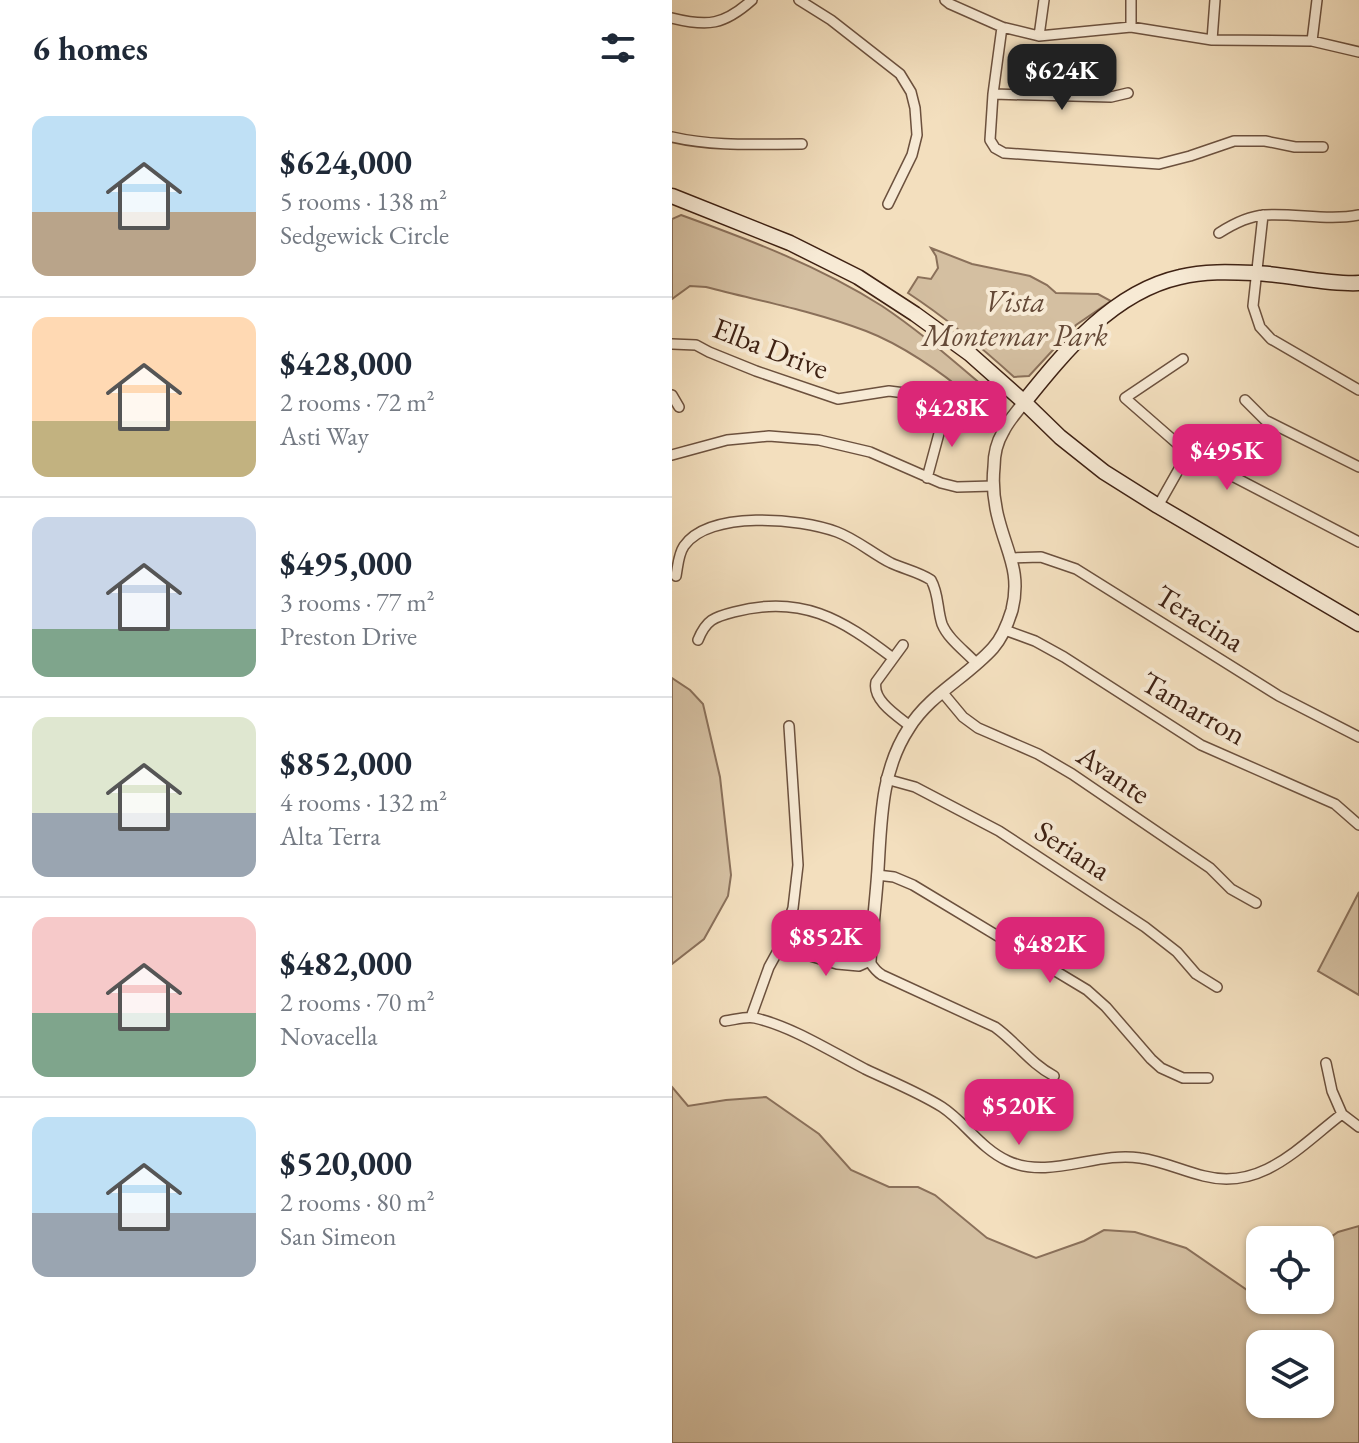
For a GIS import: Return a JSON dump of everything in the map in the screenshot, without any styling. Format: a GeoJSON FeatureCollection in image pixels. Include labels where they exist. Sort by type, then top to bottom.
{"type":"FeatureCollection","features":[{"type":"Feature","properties":{"kind":"main road"},"geometry":{"type":"LineString","coordinates":[[672,196],[790,243],[858,277],[970,354],[1060,437],[1104,472],[1359,624]]}},
{"type":"Feature","properties":{"kind":"main road"},"geometry":{"type":"LineString","coordinates":[[1024,402],[1059,359],[1117,305],[1154,285],[1205,272],[1256,273],[1359,283]]}},
{"type":"Feature","properties":{"kind":"street"},"geometry":{"type":"LineString","coordinates":[[672,18],[694,22],[719,21],[735,16],[752,0]]}},
{"type":"Feature","properties":{"kind":"street"},"geometry":{"type":"LineString","coordinates":[[799,0],[831,20],[900,74],[911,92],[917,135],[912,155],[888,204]]}},
{"type":"Feature","properties":{"kind":"street"},"geometry":{"type":"LineString","coordinates":[[945,0],[1002,27],[1039,36],[1131,27],[1212,40],[1312,41],[1359,52]]}},
{"type":"Feature","properties":{"kind":"street"},"geometry":{"type":"LineString","coordinates":[[1039,36],[1044,0]]}},
{"type":"Feature","properties":{"kind":"street"},"geometry":{"type":"LineString","coordinates":[[1131,0],[1131,27]]}},
{"type":"Feature","properties":{"kind":"street"},"geometry":{"type":"LineString","coordinates":[[1212,40],[1215,0]]}},
{"type":"Feature","properties":{"kind":"street"},"geometry":{"type":"LineString","coordinates":[[1312,41],[1317,0]]}},
{"type":"Feature","properties":{"kind":"street"},"geometry":{"type":"LineString","coordinates":[[1002,27],[990,140],[995,148],[1004,153],[1159,164],[1234,141],[1323,147]]}},
{"type":"Feature","properties":{"kind":"street"},"geometry":{"type":"LineString","coordinates":[[993,94],[1111,97],[1128,93]]}},
{"type":"Feature","properties":{"kind":"street"},"geometry":{"type":"LineString","coordinates":[[672,137],[699,143],[802,144]]}},
{"type":"Feature","properties":{"kind":"street"},"geometry":{"type":"LineString","coordinates":[[1263,215],[1253,306],[1260,327],[1271,339],[1359,390]]}},
{"type":"Feature","properties":{"kind":"street"},"geometry":{"type":"LineString","coordinates":[[1219,233],[1238,221],[1263,215],[1345,218],[1359,215]]}},
{"type":"Feature","properties":{"kind":"street","name":"Elba Drive"},"geometry":{"type":"LineString","coordinates":[[672,344],[696,345],[756,371],[838,399],[889,391],[922,400],[936,412],[941,426],[927,478]]}},
{"type":"Feature","properties":{"kind":"street"},"geometry":{"type":"LineString","coordinates":[[1183,359],[1125,398],[1188,453],[1359,542]]}},
{"type":"Feature","properties":{"kind":"street"},"geometry":{"type":"LineString","coordinates":[[672,395],[679,407]]}},
{"type":"Feature","properties":{"kind":"street"},"geometry":{"type":"LineString","coordinates":[[1245,400],[1265,420],[1359,467]]}},
{"type":"Feature","properties":{"kind":"street"},"geometry":{"type":"LineString","coordinates":[[1024,402],[1003,432],[994,460],[994,502],[1012,558],[1015,594],[1005,630],[994,647],[930,703],[910,726],[897,749],[886,779],[870,961],[882,975],[995,1027],[1034,1063],[1054,1076]]}},
{"type":"Feature","properties":{"kind":"street"},"geometry":{"type":"LineString","coordinates":[[672,455],[727,440],[790,437],[870,452],[927,478],[957,487],[993,486]]}},
{"type":"Feature","properties":{"kind":"street"},"geometry":{"type":"LineString","coordinates":[[1158,506],[1188,453]]}},
{"type":"Feature","properties":{"kind":"street"},"geometry":{"type":"LineString","coordinates":[[676,576],[685,544],[696,533],[717,526],[752,521],[793,521],[838,532],[892,563],[931,580],[946,632],[976,663]]}},
{"type":"Feature","properties":{"kind":"street","name":"Teracina"},"geometry":{"type":"LineString","coordinates":[[1012,558],[1041,557],[1076,569],[1279,696],[1359,737]]}},
{"type":"Feature","properties":{"kind":"street"},"geometry":{"type":"LineString","coordinates":[[698,640],[704,625],[718,616],[776,606],[812,611],[837,621],[857,631],[893,658]]}},
{"type":"Feature","properties":{"kind":"street","name":"Tamarron"},"geometry":{"type":"LineString","coordinates":[[1005,630],[1035,641],[1064,657],[1201,745],[1335,804],[1359,825]]}},
{"type":"Feature","properties":{"kind":"street"},"geometry":{"type":"LineString","coordinates":[[903,645],[876,682],[875,688],[877,695],[910,726]]}},
{"type":"Feature","properties":{"kind":"street","name":"Avante"},"geometry":{"type":"LineString","coordinates":[[943,693],[963,717],[978,728],[1038,754],[1072,774],[1210,868],[1231,889],[1256,903]]}},
{"type":"Feature","properties":{"kind":"street"},"geometry":{"type":"LineString","coordinates":[[751,1017],[793,908],[798,865],[789,726]]}},
{"type":"Feature","properties":{"kind":"street","name":"Seriana"},"geometry":{"type":"LineString","coordinates":[[886,779],[915,787],[999,831],[1145,927],[1177,952],[1196,974],[1217,987]]}},
{"type":"Feature","properties":{"kind":"street"},"geometry":{"type":"LineString","coordinates":[[877,875],[894,877],[913,885],[1058,970],[1106,1007],[1161,1068],[1183,1078],[1208,1078]]}},
{"type":"Feature","properties":{"kind":"street"},"geometry":{"type":"LineString","coordinates":[[781,943],[837,964],[859,966],[870,961]]}},
{"type":"Feature","properties":{"kind":"street"},"geometry":{"type":"LineString","coordinates":[[781,943],[860,951],[870,961]]}},
{"type":"Feature","properties":{"kind":"street"},"geometry":{"type":"LineString","coordinates":[[725,1021],[751,1017],[788,1030],[943,1108],[989,1149],[1007,1161],[1022,1165],[1056,1167],[1126,1156],[1207,1177],[1247,1178],[1274,1167],[1342,1114]]}},
{"type":"Feature","properties":{"kind":"street"},"geometry":{"type":"LineString","coordinates":[[1326,1063],[1332,1091],[1342,1114],[1359,1127]]}},
{"type":"Feature","properties":{"kind":"green space"},"geometry":{"type":"Polygon","coordinates":[[[681,215],[834,278],[882,306],[934,344],[983,386],[969,396],[934,368],[893,343],[806,312],[706,287],[690,286],[672,299],[672,219],[681,215]]]}},
{"type":"Feature","properties":{"kind":"green space","name":"Vista Montemar Park"},"geometry":{"type":"Polygon","coordinates":[[[931,248],[972,264],[1030,276],[1056,293],[1098,294],[1111,301],[1076,325],[1029,376],[1014,377],[936,312],[908,293],[918,277],[931,279],[938,268],[931,248]]]}},
{"type":"Feature","properties":{"kind":"green space"},"geometry":{"type":"Polygon","coordinates":[[[672,678],[703,704],[720,777],[731,875],[728,896],[704,939],[672,964],[672,678]]]}},
{"type":"Feature","properties":{"kind":"green space"},"geometry":{"type":"Polygon","coordinates":[[[1359,892],[1359,995],[1318,971],[1359,892]]]}},
{"type":"Feature","properties":{"kind":"green space"},"geometry":{"type":"Polygon","coordinates":[[[672,1087],[688,1106],[766,1097],[819,1134],[851,1170],[889,1187],[918,1187],[935,1195],[987,1238],[1036,1258],[1084,1241],[1104,1230],[1135,1232],[1186,1248],[1246,1289],[1246,1314],[1334,1314],[1334,1235],[1359,1226],[1359,1443],[672,1443],[672,1087]]]}}]}
